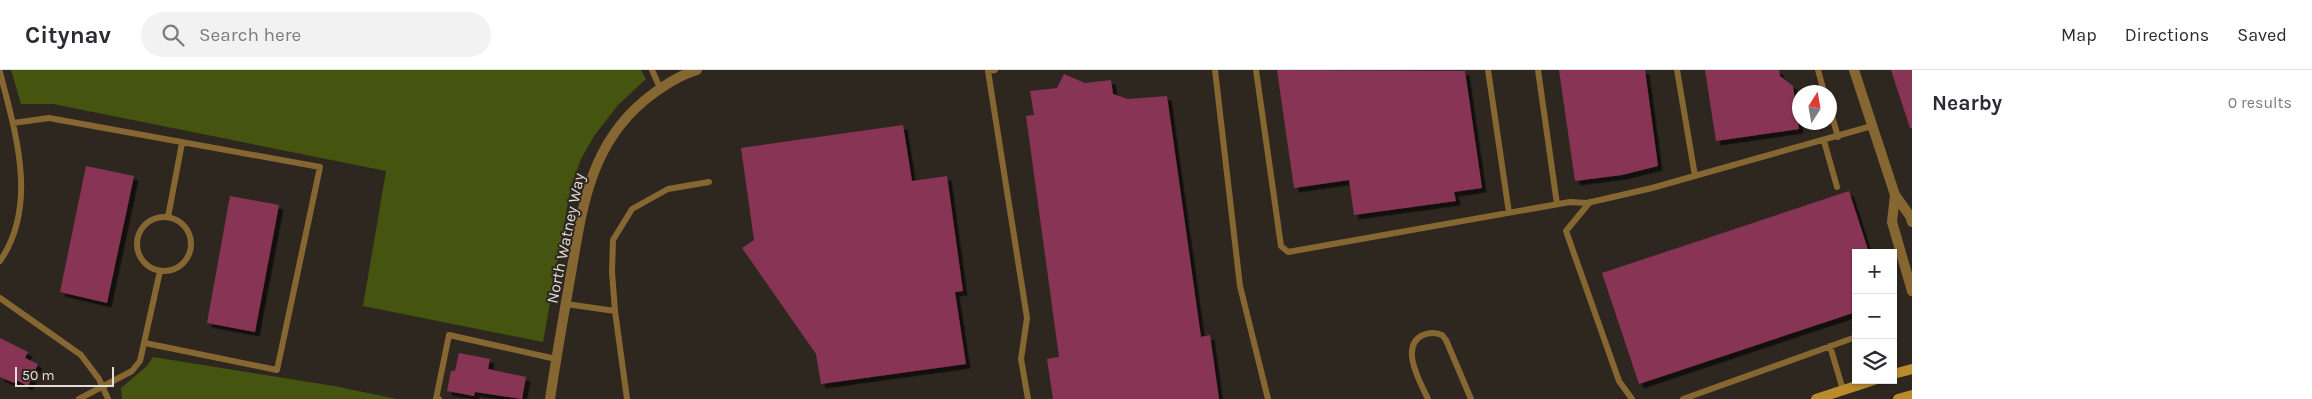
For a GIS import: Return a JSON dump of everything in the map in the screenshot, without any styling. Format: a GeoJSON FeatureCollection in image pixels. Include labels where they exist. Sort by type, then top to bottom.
{"type":"FeatureCollection","features":[{"type":"Feature","properties":{"kind":"street","name":"North Watney Way"},"geometry":{"type":"LineString","coordinates":[[550,399],[588,186],[600,154],[619,124],[660,88],[697,70]]}},
{"type":"Feature","properties":{"kind":"street"},"geometry":{"type":"LineString","coordinates":[[1854,70],[1894,195],[1910,216],[1912,222]]}},
{"type":"Feature","properties":{"kind":"street"},"geometry":{"type":"LineString","coordinates":[[1894,195],[1892,222],[1912,291]]}},
{"type":"Feature","properties":{"kind":"street"},"geometry":{"type":"LineString","coordinates":[[1897,373],[1912,368]]}},
{"type":"Feature","properties":{"kind":"street"},"geometry":{"type":"LineString","coordinates":[[1816,399],[1862,384]]}},
{"type":"Feature","properties":{"kind":"street"},"geometry":{"type":"LineString","coordinates":[[1898,399],[1912,394]]}},
{"type":"Feature","properties":{"kind":"lane"},"geometry":{"type":"LineString","coordinates":[[652,70],[660,88]]}},
{"type":"Feature","properties":{"kind":"lane"},"geometry":{"type":"LineString","coordinates":[[996,70],[988,71],[1027,318],[1021,359],[1028,399]]}},
{"type":"Feature","properties":{"kind":"lane"},"geometry":{"type":"LineString","coordinates":[[1215,70],[1240,286],[1268,399]]}},
{"type":"Feature","properties":{"kind":"lane"},"geometry":{"type":"LineString","coordinates":[[1256,70],[1281,246],[1288,252],[1557,204],[1590,202],[1696,176],[1872,126]]}},
{"type":"Feature","properties":{"kind":"lane"},"geometry":{"type":"LineString","coordinates":[[1488,70],[1509,213]]}},
{"type":"Feature","properties":{"kind":"lane"},"geometry":{"type":"LineString","coordinates":[[1538,70],[1557,204]]}},
{"type":"Feature","properties":{"kind":"lane"},"geometry":{"type":"LineString","coordinates":[[1677,70],[1696,176]]}},
{"type":"Feature","properties":{"kind":"lane"},"geometry":{"type":"LineString","coordinates":[[1818,70],[1822,85]]}},
{"type":"Feature","properties":{"kind":"lane"},"geometry":{"type":"LineString","coordinates":[[0,72],[21,162],[21,196],[13,234],[0,261]]}},
{"type":"Feature","properties":{"kind":"lane"},"geometry":{"type":"LineString","coordinates":[[13,123],[49,118],[320,167],[277,370],[145,343]]}},
{"type":"Feature","properties":{"kind":"lane"},"geometry":{"type":"LineString","coordinates":[[1836,130],[1838,137]]}},
{"type":"Feature","properties":{"kind":"lane"},"geometry":{"type":"LineString","coordinates":[[1824,141],[1837,187]]}},
{"type":"Feature","properties":{"kind":"lane"},"geometry":{"type":"LineString","coordinates":[[168,217],[182,143]]}},
{"type":"Feature","properties":{"kind":"lane"},"geometry":{"type":"LineString","coordinates":[[627,399],[612,272],[613,240],[632,209],[668,189],[709,182]]}},
{"type":"Feature","properties":{"kind":"lane"},"geometry":{"type":"LineString","coordinates":[[1590,202],[1566,231],[1619,381],[1632,399]]}},
{"type":"Feature","properties":{"kind":"lane"},"geometry":{"type":"LineString","coordinates":[[158,217],[168,217],[178,221],[186,228],[191,238],[191,248],[187,258],[180,266],[160,271],[150,267],[142,260],[137,250],[137,238],[141,229],[148,222],[158,217]]}},
{"type":"Feature","properties":{"kind":"lane"},"geometry":{"type":"LineString","coordinates":[[79,399],[132,371],[140,361],[160,271]]}},
{"type":"Feature","properties":{"kind":"lane"},"geometry":{"type":"LineString","coordinates":[[0,298],[81,356],[94,371],[108,399]]}},
{"type":"Feature","properties":{"kind":"lane"},"geometry":{"type":"LineString","coordinates":[[566,304],[616,311]]}},
{"type":"Feature","properties":{"kind":"lane"},"geometry":{"type":"LineString","coordinates":[[1428,399],[1415,366],[1411,346],[1414,340],[1430,332],[1442,335],[1446,340],[1471,399]]}},
{"type":"Feature","properties":{"kind":"lane"},"geometry":{"type":"LineString","coordinates":[[438,399],[450,335],[556,359]]}},
{"type":"Feature","properties":{"kind":"lane"},"geometry":{"type":"LineString","coordinates":[[1683,399],[1852,338]]}},
{"type":"Feature","properties":{"kind":"lane"},"geometry":{"type":"LineString","coordinates":[[1830,346],[1843,390]]}},
{"type":"Feature","properties":{"kind":"green space"},"geometry":{"type":"Polygon","coordinates":[[[11,70],[641,70],[646,79],[618,105],[594,136],[581,159],[571,186],[543,342],[363,306],[386,171],[53,104],[21,104],[11,70]]]}},
{"type":"Feature","properties":{"kind":"green space"},"geometry":{"type":"Polygon","coordinates":[[[153,357],[334,386],[397,399],[122,399],[121,388],[147,366],[153,357]]]}},
{"type":"Feature","properties":{"kind":"building"},"geometry":{"type":"Polygon","coordinates":[[[1277,70],[1465,71],[1482,188],[1454,192],[1456,201],[1354,215],[1349,180],[1294,188],[1277,70]]]}},
{"type":"Feature","properties":{"kind":"building"},"geometry":{"type":"Polygon","coordinates":[[[1559,70],[1645,70],[1658,166],[1622,175],[1575,181],[1559,70]]]}},
{"type":"Feature","properties":{"kind":"building"},"geometry":{"type":"Polygon","coordinates":[[[1705,70],[1779,70],[1780,76],[1792,85],[1792,130],[1716,141],[1705,70]]]}},
{"type":"Feature","properties":{"kind":"building"},"geometry":{"type":"Polygon","coordinates":[[[1891,70],[1912,70],[1912,128],[1910,128],[1891,70]]]}},
{"type":"Feature","properties":{"kind":"building"},"geometry":{"type":"Polygon","coordinates":[[[1064,74],[1085,83],[1111,80],[1113,94],[1128,99],[1167,96],[1201,337],[1210,335],[1219,399],[1053,399],[1047,359],[1059,357],[1026,116],[1034,115],[1030,91],[1057,88],[1064,74]]]}},
{"type":"Feature","properties":{"kind":"building"},"geometry":{"type":"Polygon","coordinates":[[[903,125],[912,181],[947,176],[963,291],[955,292],[966,364],[821,384],[816,354],[742,248],[754,240],[741,148],[903,125]]]}},
{"type":"Feature","properties":{"kind":"building"},"geometry":{"type":"Polygon","coordinates":[[[86,166],[134,176],[107,303],[60,292],[86,166]]]}},
{"type":"Feature","properties":{"kind":"building"},"geometry":{"type":"Polygon","coordinates":[[[1849,191],[1868,249],[1852,249],[1852,313],[1639,384],[1602,273],[1849,191]]]}},
{"type":"Feature","properties":{"kind":"building"},"geometry":{"type":"Polygon","coordinates":[[[230,196],[279,205],[255,332],[207,323],[230,196]]]}},
{"type":"Feature","properties":{"kind":"building"},"geometry":{"type":"Polygon","coordinates":[[[0,338],[28,352],[25,358],[38,364],[28,386],[16,380],[14,383],[0,377],[0,338]]]}},
{"type":"Feature","properties":{"kind":"building"},"geometry":{"type":"Polygon","coordinates":[[[459,353],[490,359],[488,369],[526,377],[522,399],[475,392],[474,396],[447,391],[451,371],[455,371],[459,353]]]}}]}
